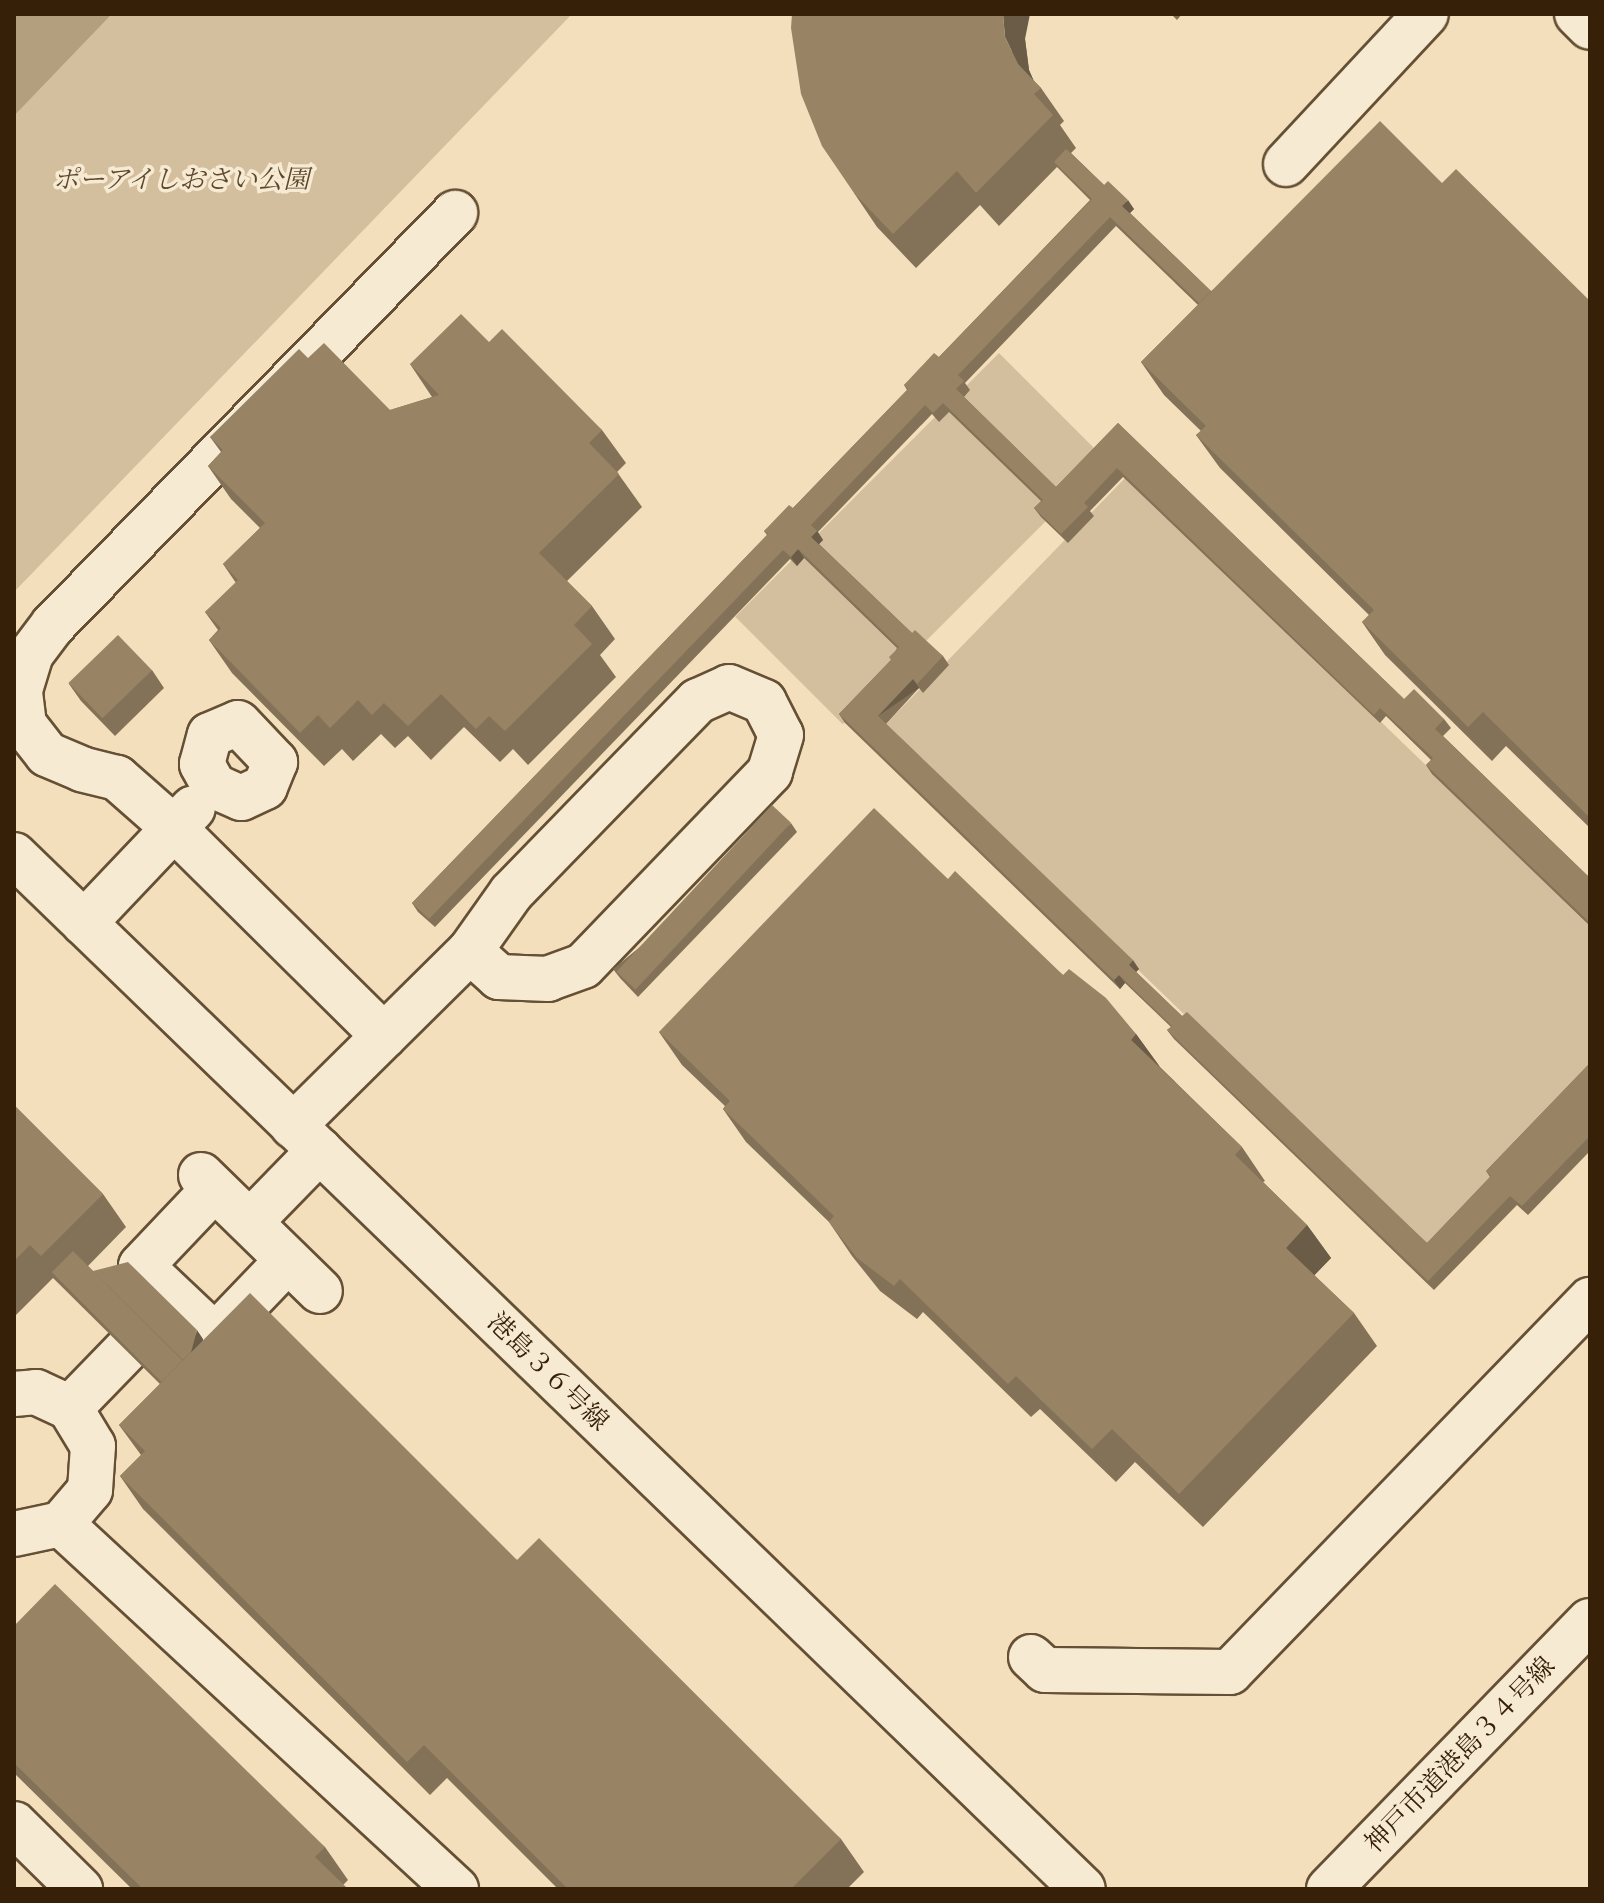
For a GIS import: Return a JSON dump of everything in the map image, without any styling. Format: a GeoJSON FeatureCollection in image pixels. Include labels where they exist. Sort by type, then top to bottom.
{"type":"FeatureCollection","features":[{"type":"Feature","properties":{"kind":"street"},"geometry":{"type":"LineString","coordinates":[[1286,164],[1426,14]]}},
{"type":"Feature","properties":{"kind":"street"},"geometry":{"type":"LineString","coordinates":[[1577,14],[1590,27]]}},
{"type":"Feature","properties":{"kind":"street"},"geometry":{"type":"LineString","coordinates":[[384,1036],[174,828],[117,778],[82,769],[47,754],[24,725],[20,690],[31,654],[53,625],[455,213]]}},
{"type":"Feature","properties":{"kind":"street"},"geometry":{"type":"LineString","coordinates":[[250,1222],[306,1138],[384,1036],[470,951],[511,893],[698,701],[729,687],[764,702],[781,735],[770,772],[583,966],[548,979],[499,977],[470,951]]}},
{"type":"Feature","properties":{"kind":"street"},"geometry":{"type":"LineString","coordinates":[[84,923],[214,786]]}},
{"type":"Feature","properties":{"kind":"street","name":"港島３６号線"},"geometry":{"type":"LineString","coordinates":[[14,855],[1083,1889]]}},
{"type":"Feature","properties":{"kind":"street"},"geometry":{"type":"LineString","coordinates":[[288,1260],[215,1336],[141,1266],[208,1182],[320,1291]]}},
{"type":"Feature","properties":{"kind":"street"},"geometry":{"type":"LineString","coordinates":[[70,1408],[176,1299]]}},
{"type":"Feature","properties":{"kind":"street"},"geometry":{"type":"LineString","coordinates":[[1031,1657],[1045,1670],[1230,1672],[1590,1300]]}},
{"type":"Feature","properties":{"kind":"street"},"geometry":{"type":"LineString","coordinates":[[14,1394],[36,1392],[70,1408],[93,1446],[90,1490],[61,1524],[14,1534]]}},
{"type":"Feature","properties":{"kind":"street"},"geometry":{"type":"LineString","coordinates":[[61,1524],[456,1889]]}},
{"type":"Feature","properties":{"kind":"street","name":"神戸市道港島３４号線"},"geometry":{"type":"LineString","coordinates":[[1329,1889],[1590,1621]]}},
{"type":"Feature","properties":{"kind":"street"},"geometry":{"type":"LineString","coordinates":[[14,1824],[80,1889]]}},
{"type":"Feature","properties":{"kind":"green space","name":"ポーアイしおさい公園"},"geometry":{"type":"Polygon","coordinates":[[[112,14],[572,14],[14,592],[14,116],[112,14]]]}},
{"type":"Feature","properties":{"kind":"green space"},"geometry":{"type":"Polygon","coordinates":[[[999,353],[1106,460],[843,724],[735,617],[999,353]]]}},
{"type":"Feature","properties":{"kind":"green space"},"geometry":{"type":"Polygon","coordinates":[[[1127,476],[1590,924],[1590,1093],[1433,1255],[885,725],[1127,476]]]}},
{"type":"Feature","properties":{"kind":"shaded area"},"geometry":{"type":"Polygon","coordinates":[[[14,14],[112,14],[14,116],[14,14]]]}},
{"type":"Feature","properties":{"kind":"building"},"geometry":{"type":"Polygon","coordinates":[[[792,14],[1003,14],[1005,37],[1018,64],[1041,88],[1034,94],[1053,115],[976,193],[957,171],[893,234],[854,193],[822,146],[801,94],[791,28],[792,14]]]}},
{"type":"Feature","properties":{"kind":"building"},"geometry":{"type":"Polygon","coordinates":[[[1380,121],[1442,183],[1456,169],[1590,301],[1590,818],[1483,712],[1468,727],[1362,622],[1374,610],[1196,435],[1206,426],[1141,362],[1380,121]]]}},
{"type":"Feature","properties":{"kind":"building"},"geometry":{"type":"Polygon","coordinates":[[[1066,149],[1104,185],[1108,181],[1128,200],[1122,206],[1211,291],[1199,303],[1110,217],[958,375],[964,381],[956,389],[1056,487],[1118,423],[1404,699],[1414,689],[1444,719],[1435,729],[1590,878],[1590,923],[1426,765],[1433,758],[1380,708],[1374,715],[1117,468],[1084,503],[1088,507],[1061,534],[1034,508],[1043,500],[943,403],[933,413],[925,405],[811,525],[817,531],[811,537],[912,633],[915,630],[943,656],[917,684],[913,679],[878,716],[1133,960],[1129,965],[1182,1016],[1187,1012],[1427,1243],[1491,1176],[1486,1171],[1590,1063],[1590,1136],[1522,1206],[1510,1196],[1428,1281],[1167,1030],[1172,1026],[1119,975],[1114,980],[839,714],[891,660],[889,657],[899,647],[798,549],[791,557],[783,550],[429,919],[412,903],[768,534],[764,531],[789,505],[793,508],[908,389],[904,385],[934,353],[939,357],[1092,199],[1054,162],[1066,149]]]}},
{"type":"Feature","properties":{"kind":"building"},"geometry":{"type":"Polygon","coordinates":[[[461,314],[489,342],[502,329],[602,430],[589,443],[619,474],[539,553],[592,606],[574,625],[592,644],[505,731],[489,716],[476,729],[441,694],[408,726],[384,703],[372,715],[358,700],[330,728],[318,715],[300,733],[209,640],[221,628],[205,612],[238,580],[223,564],[265,523],[208,466],[223,450],[210,437],[299,349],[308,358],[324,343],[390,410],[439,395],[410,364],[461,314]]]}},
{"type":"Feature","properties":{"kind":"building"},"geometry":{"type":"Polygon","coordinates":[[[118,635],[152,670],[102,718],[68,683],[118,635]]]}},
{"type":"Feature","properties":{"kind":"building"},"geometry":{"type":"Polygon","coordinates":[[[772,805],[791,823],[636,989],[617,972],[772,805]]]}},
{"type":"Feature","properties":{"kind":"building"},"geometry":{"type":"Polygon","coordinates":[[[874,808],[948,879],[955,871],[1063,975],[1069,969],[1106,998],[1136,1034],[1131,1040],[1242,1147],[1235,1155],[1307,1225],[1286,1248],[1354,1313],[1179,1494],[1112,1429],[1092,1449],[1016,1376],[1008,1384],[900,1279],[894,1286],[857,1258],[829,1222],[834,1216],[723,1109],[730,1101],[659,1032],[874,808]]]}},
{"type":"Feature","properties":{"kind":"building"},"geometry":{"type":"Polygon","coordinates":[[[14,1105],[103,1194],[41,1256],[30,1245],[14,1261],[14,1105]]]}},
{"type":"Feature","properties":{"kind":"building"},"geometry":{"type":"Polygon","coordinates":[[[73,1251],[183,1361],[161,1382],[52,1272],[73,1251]]]}},
{"type":"Feature","properties":{"kind":"building"},"geometry":{"type":"Polygon","coordinates":[[[128,1262],[197,1330],[191,1352],[183,1360],[93,1271],[128,1262]]]}},
{"type":"Feature","properties":{"kind":"building"},"geometry":{"type":"Polygon","coordinates":[[[250,1293],[517,1560],[539,1538],[841,1839],[791,1889],[568,1889],[424,1745],[407,1762],[120,1476],[145,1451],[119,1425],[250,1293]]]}},
{"type":"Feature","properties":{"kind":"building"},"geometry":{"type":"Polygon","coordinates":[[[55,1584],[325,1847],[315,1857],[348,1889],[143,1889],[14,1763],[14,1626],[55,1584]]]}}]}
